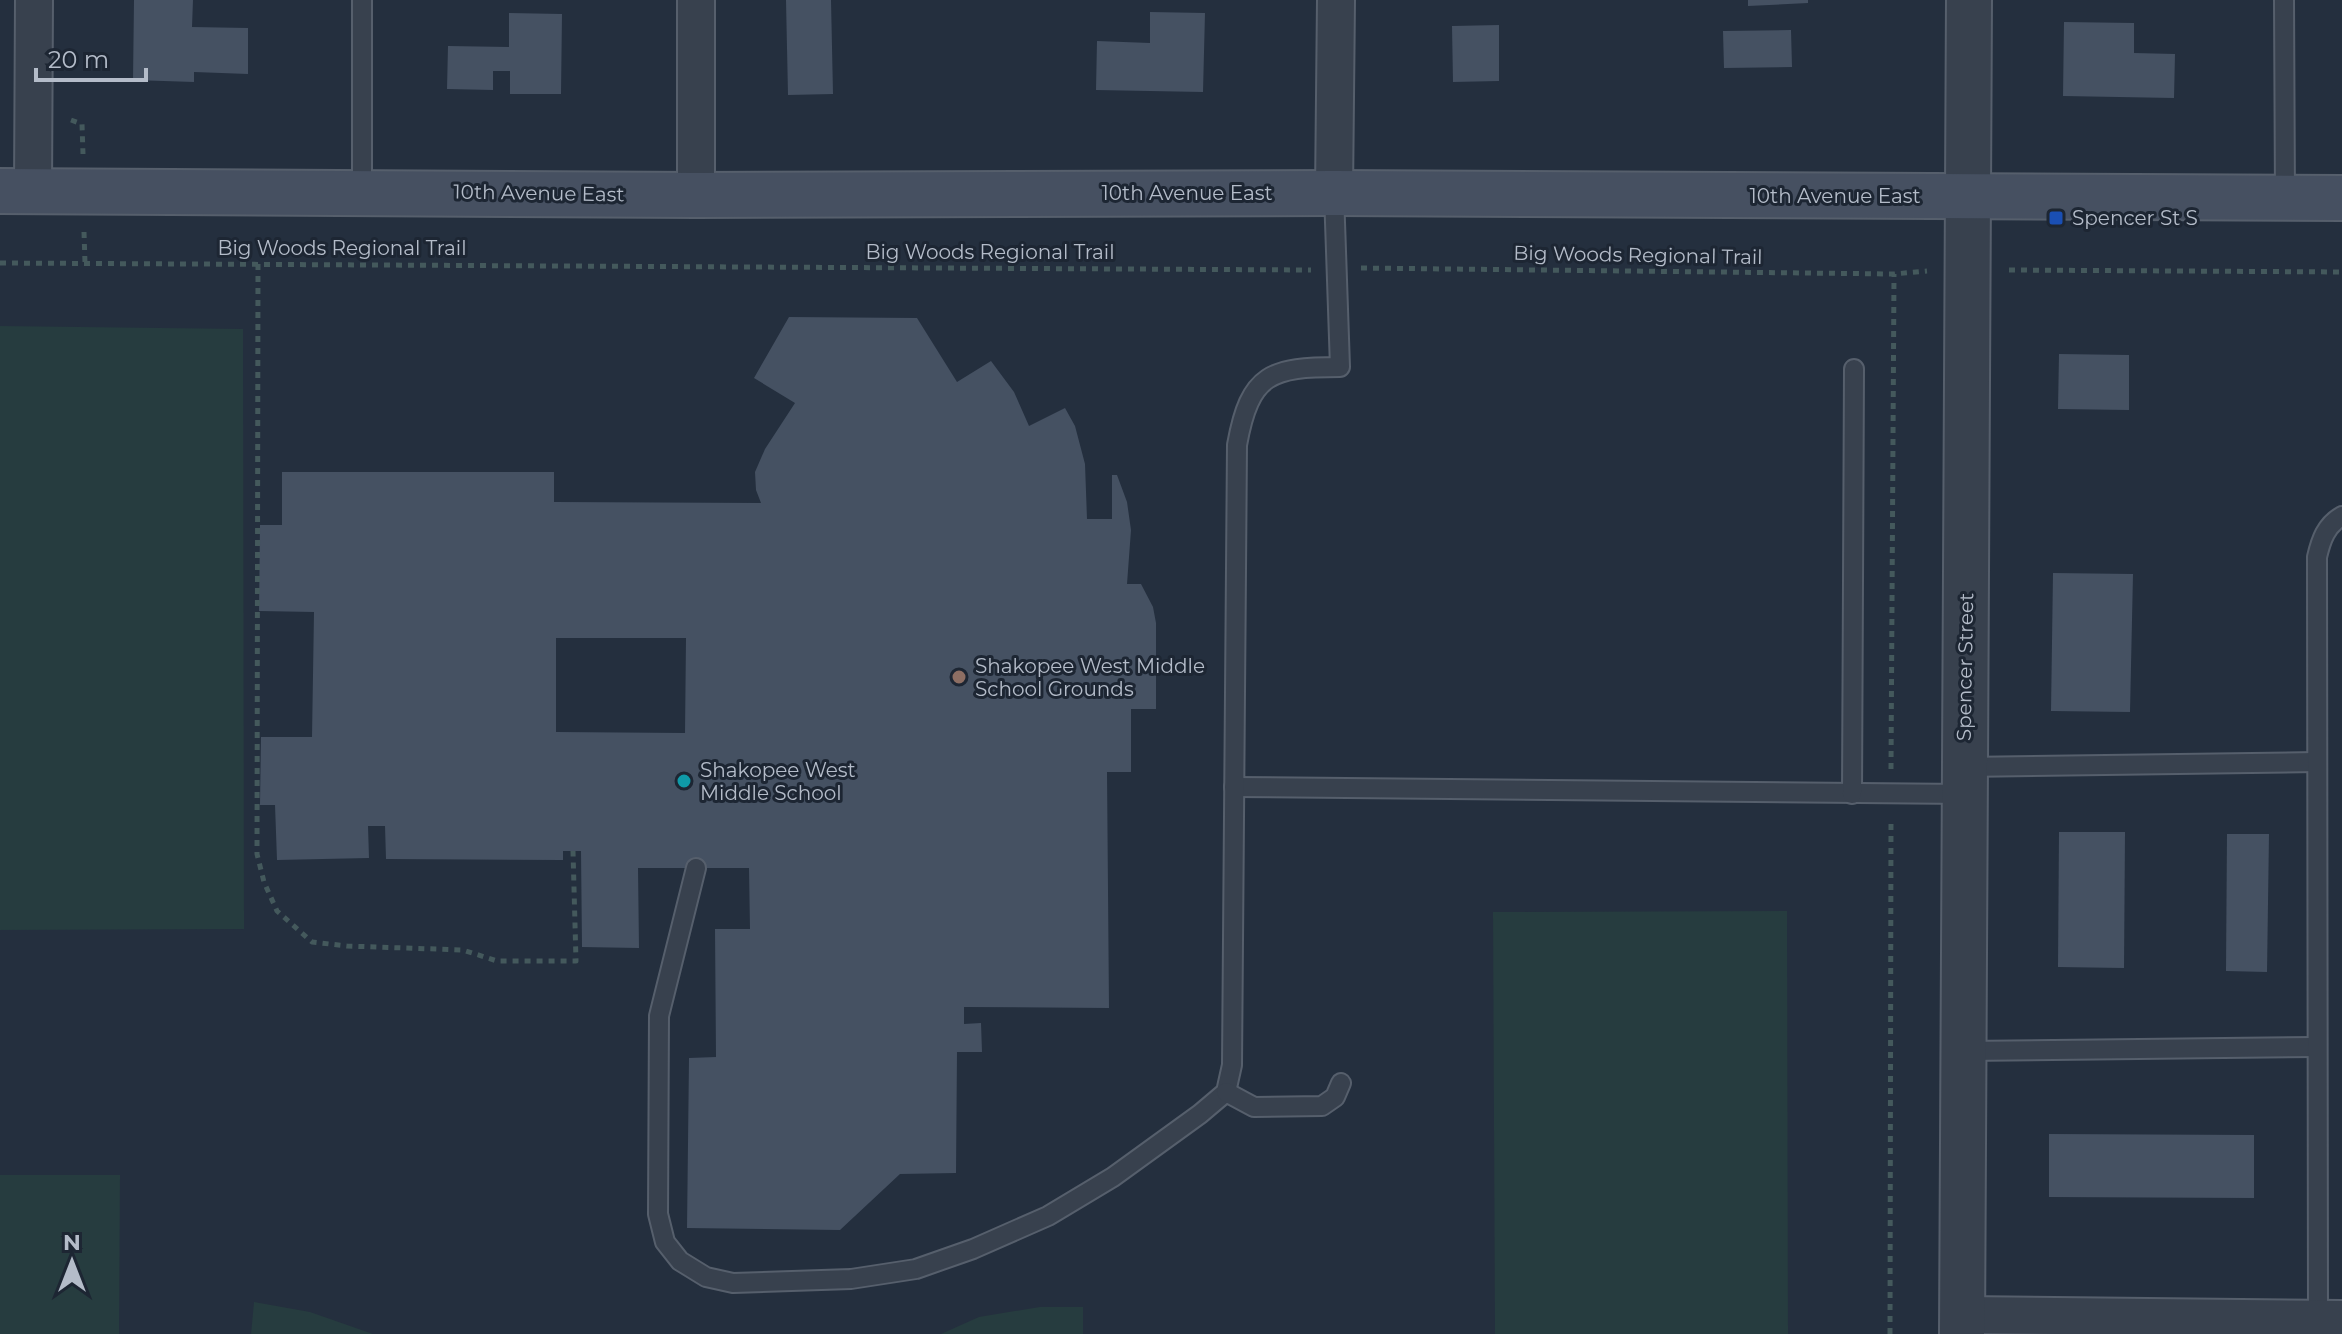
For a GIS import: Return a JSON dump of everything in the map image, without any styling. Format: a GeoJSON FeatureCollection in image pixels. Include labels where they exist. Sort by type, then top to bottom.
{"type":"FeatureCollection","features":[{"type":"Feature","properties":{"kind":"main road","name":"10th Avenue East"},"geometry":{"type":"LineString","coordinates":[[16,190],[696,195],[1334,193],[2342,198]]}},
{"type":"Feature","properties":{"kind":"street"},"geometry":{"type":"LineString","coordinates":[[16,190],[34,0]]}},
{"type":"Feature","properties":{"kind":"street"},"geometry":{"type":"LineString","coordinates":[[696,0],[696,195]]}},
{"type":"Feature","properties":{"kind":"street"},"geometry":{"type":"LineString","coordinates":[[1334,193],[1336,0]]}},
{"type":"Feature","properties":{"kind":"street","name":"Spencer Street"},"geometry":{"type":"LineString","coordinates":[[1962,1325],[1970,272],[1969,0]]}},
{"type":"Feature","properties":{"kind":"street"},"geometry":{"type":"LineString","coordinates":[[1962,1325],[2330,1319]]}},
{"type":"Feature","properties":{"kind":"lane"},"geometry":{"type":"LineString","coordinates":[[362,0],[362,191]]}},
{"type":"Feature","properties":{"kind":"lane"},"geometry":{"type":"LineString","coordinates":[[2284,0],[2285,198]]}},
{"type":"Feature","properties":{"kind":"lane"},"geometry":{"type":"LineString","coordinates":[[696,868],[659,1016],[658,1214],[665,1242],[680,1261],[706,1277],[733,1283],[851,1279],[916,1269],[973,1249],[1048,1216],[1113,1177],[1226,1092],[1232,1065],[1237,445],[1242,415],[1262,382],[1277,373],[1300,367],[1340,367],[1334,193]]}},
{"type":"Feature","properties":{"kind":"lane"},"geometry":{"type":"LineString","coordinates":[[1852,794],[1854,369]]}},
{"type":"Feature","properties":{"kind":"lane"},"geometry":{"type":"LineString","coordinates":[[2330,1319],[2316,1047],[2317,557],[2323,536],[2342,516]]}},
{"type":"Feature","properties":{"kind":"lane"},"geometry":{"type":"LineString","coordinates":[[1234,787],[1852,794],[1965,781],[2316,762]]}},
{"type":"Feature","properties":{"kind":"lane"},"geometry":{"type":"LineString","coordinates":[[1964,1051],[2316,1047]]}},
{"type":"Feature","properties":{"kind":"lane"},"geometry":{"type":"LineString","coordinates":[[1226,1092],[1254,1107],[1322,1106],[1335,1097],[1341,1083]]}},
{"type":"Feature","properties":{"kind":"path","name":"Big Woods Regional Trail"},"geometry":{"type":"LineString","coordinates":[[0,263],[1894,274],[1909,271],[2342,272]]}},
{"type":"Feature","properties":{"kind":"path"},"geometry":{"type":"LineString","coordinates":[[258,264],[257,854],[264,882],[277,911],[312,942],[463,950],[497,961],[576,961],[573,851]]}},
{"type":"Feature","properties":{"kind":"green space"},"geometry":{"type":"Polygon","coordinates":[[[0,326],[243,329],[244,929],[0,930],[0,326]]]}},
{"type":"Feature","properties":{"kind":"green space"},"geometry":{"type":"Polygon","coordinates":[[[1787,911],[1788,1334],[1495,1334],[1493,912],[1787,911]]]}},
{"type":"Feature","properties":{"kind":"green space"},"geometry":{"type":"Polygon","coordinates":[[[0,1175],[120,1175],[119,1334],[0,1334],[0,1175]]]}},
{"type":"Feature","properties":{"kind":"green space"},"geometry":{"type":"Polygon","coordinates":[[[254,1302],[310,1312],[373,1334],[251,1334],[254,1302]]]}},
{"type":"Feature","properties":{"kind":"green space"},"geometry":{"type":"Polygon","coordinates":[[[1040,1307],[1083,1307],[1083,1334],[941,1334],[979,1317],[1040,1307]]]}},
{"type":"Feature","properties":{"kind":"building"},"geometry":{"type":"Polygon","coordinates":[[[134,0],[193,0],[192,27],[248,28],[248,74],[194,72],[194,82],[133,80],[134,0]]]}},
{"type":"Feature","properties":{"kind":"building"},"geometry":{"type":"Polygon","coordinates":[[[786,0],[831,0],[833,94],[788,95],[786,0]]]}},
{"type":"Feature","properties":{"kind":"building"},"geometry":{"type":"Polygon","coordinates":[[[1748,0],[1808,0],[1808,3],[1748,6],[1748,0]]]}},
{"type":"Feature","properties":{"kind":"building"},"geometry":{"type":"Polygon","coordinates":[[[1150,12],[1205,13],[1203,92],[1096,90],[1097,41],[1150,43],[1150,12]]]}},
{"type":"Feature","properties":{"kind":"building"},"geometry":{"type":"Polygon","coordinates":[[[509,13],[562,14],[561,94],[510,94],[510,71],[493,71],[493,90],[447,89],[448,46],[509,47],[509,13]]]}},
{"type":"Feature","properties":{"kind":"building"},"geometry":{"type":"Polygon","coordinates":[[[2064,22],[2134,23],[2134,53],[2175,54],[2174,98],[2063,96],[2064,22]]]}},
{"type":"Feature","properties":{"kind":"building"},"geometry":{"type":"Polygon","coordinates":[[[1499,25],[1499,81],[1453,82],[1452,26],[1499,25]]]}},
{"type":"Feature","properties":{"kind":"building"},"geometry":{"type":"Polygon","coordinates":[[[1791,30],[1792,67],[1724,68],[1723,31],[1791,30]]]}},
{"type":"Feature","properties":{"kind":"building","name":"Shakopee West Middle School"},"geometry":{"type":"Polygon","coordinates":[[[789,317],[917,318],[957,382],[991,361],[1014,392],[1029,426],[1065,408],[1075,426],[1085,464],[1087,519],[1112,519],[1112,475],[1117,475],[1127,502],[1131,530],[1127,584],[1141,584],[1153,607],[1156,623],[1156,709],[1131,709],[1131,772],[1107,772],[1109,1008],[964,1007],[964,1024],[981,1023],[982,1052],[957,1052],[956,1173],[900,1174],[840,1230],[687,1228],[689,1058],[716,1057],[715,929],[750,929],[749,868],[638,868],[639,948],[582,947],[581,851],[563,851],[563,860],[386,859],[385,826],[368,826],[369,858],[277,860],[275,805],[260,805],[261,737],[312,737],[314,612],[259,611],[260,525],[282,525],[282,472],[554,472],[554,502],[761,503],[756,490],[755,472],[765,449],[795,403],[754,378],[789,317]],[[556,638],[556,732],[685,733],[686,638],[556,638]]]}},
{"type":"Feature","properties":{"kind":"building"},"geometry":{"type":"Polygon","coordinates":[[[2059,354],[2129,355],[2129,410],[2058,409],[2059,354]]]}},
{"type":"Feature","properties":{"kind":"building"},"geometry":{"type":"Polygon","coordinates":[[[2053,573],[2133,574],[2130,712],[2051,711],[2053,573]]]}},
{"type":"Feature","properties":{"kind":"building"},"geometry":{"type":"Polygon","coordinates":[[[2059,832],[2125,832],[2124,968],[2058,967],[2059,832]]]}},
{"type":"Feature","properties":{"kind":"building"},"geometry":{"type":"Polygon","coordinates":[[[2227,834],[2269,834],[2267,972],[2226,971],[2227,834]]]}},
{"type":"Feature","properties":{"kind":"building"},"geometry":{"type":"Polygon","coordinates":[[[2049,1134],[2254,1135],[2254,1198],[2049,1197],[2049,1134]]]}},
{"type":"Feature","properties":{"kind":"place","name":"Spencer St S"},"geometry":{"type":"Point","coordinates":[2056,218]}},
{"type":"Feature","properties":{"kind":"place","name":"Shakopee West Middle School Grounds"},"geometry":{"type":"Point","coordinates":[959,677]}},
{"type":"Feature","properties":{"kind":"place","name":"Shakopee West Middle School"},"geometry":{"type":"Point","coordinates":[684,781]}}]}
